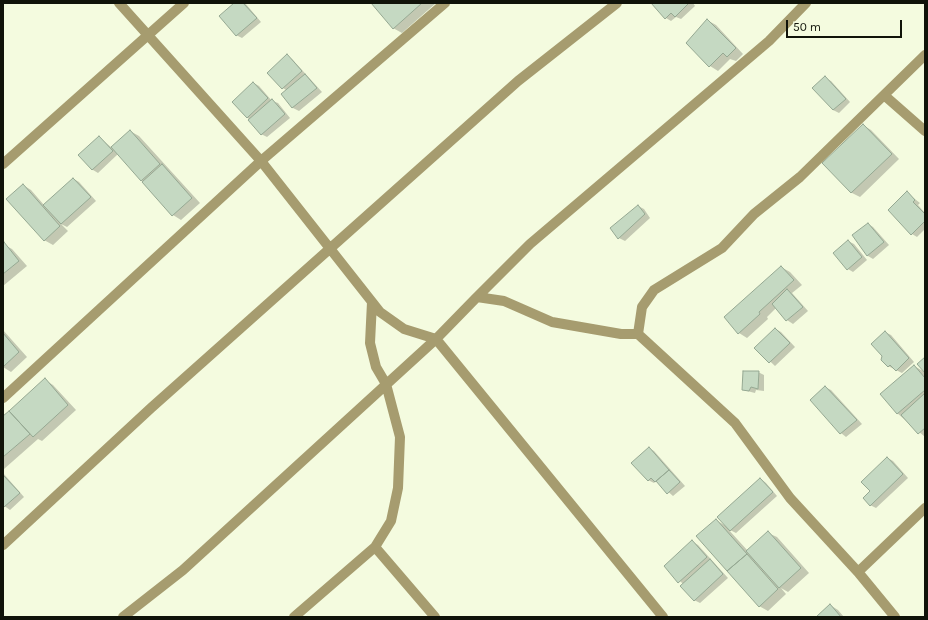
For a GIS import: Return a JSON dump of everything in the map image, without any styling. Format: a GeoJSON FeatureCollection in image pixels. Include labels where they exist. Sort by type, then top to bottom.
{"type":"FeatureCollection","features":[{"type":"Feature","properties":{"kind":"street"},"geometry":{"type":"LineString","coordinates":[[119,3],[261,161],[380,312],[404,329],[436,339],[663,617]]}},
{"type":"Feature","properties":{"kind":"street"},"geometry":{"type":"LineString","coordinates":[[3,164],[184,3]]}},
{"type":"Feature","properties":{"kind":"street"},"geometry":{"type":"LineString","coordinates":[[5,393],[261,161],[445,3]]}},
{"type":"Feature","properties":{"kind":"street"},"geometry":{"type":"LineString","coordinates":[[3,545],[151,408],[518,81],[617,3]]}},
{"type":"Feature","properties":{"kind":"street"},"geometry":{"type":"LineString","coordinates":[[123,617],[183,570],[436,339],[530,244],[769,41],[806,3]]}},
{"type":"Feature","properties":{"kind":"street"},"geometry":{"type":"LineString","coordinates":[[638,334],[642,307],[654,290],[722,248],[754,214],[800,177],[925,55]]}},
{"type":"Feature","properties":{"kind":"street"},"geometry":{"type":"LineString","coordinates":[[884,95],[925,131]]}},
{"type":"Feature","properties":{"kind":"street"},"geometry":{"type":"LineString","coordinates":[[477,297],[504,301],[552,322],[620,334],[638,334],[735,423],[790,498],[858,572],[895,617]]}},
{"type":"Feature","properties":{"kind":"street"},"geometry":{"type":"LineString","coordinates":[[294,617],[375,547],[392,521],[398,488],[400,437],[386,384],[376,367],[370,343],[372,302]]}},
{"type":"Feature","properties":{"kind":"street"},"geometry":{"type":"LineString","coordinates":[[858,572],[925,508]]}},
{"type":"Feature","properties":{"kind":"street"},"geometry":{"type":"LineString","coordinates":[[375,547],[436,617]]}},
{"type":"Feature","properties":{"kind":"building"},"geometry":{"type":"Polygon","coordinates":[[[234,3],[243,3],[257,18],[236,36],[219,16],[234,3]]]}},
{"type":"Feature","properties":{"kind":"building"},"geometry":{"type":"Polygon","coordinates":[[[371,3],[422,3],[393,29],[371,3]]]}},
{"type":"Feature","properties":{"kind":"building"},"geometry":{"type":"Polygon","coordinates":[[[651,3],[689,3],[675,17],[671,13],[665,19],[651,3]]]}},
{"type":"Feature","properties":{"kind":"building"},"geometry":{"type":"Polygon","coordinates":[[[707,19],[736,48],[727,57],[723,53],[709,67],[686,43],[707,19]]]}},
{"type":"Feature","properties":{"kind":"building"},"geometry":{"type":"Polygon","coordinates":[[[287,54],[302,71],[282,89],[267,73],[287,54]]]}},
{"type":"Feature","properties":{"kind":"building"},"geometry":{"type":"Polygon","coordinates":[[[305,74],[317,88],[292,108],[281,94],[305,74]]]}},
{"type":"Feature","properties":{"kind":"building"},"geometry":{"type":"Polygon","coordinates":[[[825,76],[846,99],[833,110],[812,88],[825,76]]]}},
{"type":"Feature","properties":{"kind":"building"},"geometry":{"type":"Polygon","coordinates":[[[253,82],[268,98],[247,118],[232,102],[253,82]]]}},
{"type":"Feature","properties":{"kind":"building"},"geometry":{"type":"Polygon","coordinates":[[[272,99],[285,114],[261,135],[248,120],[272,99]]]}},
{"type":"Feature","properties":{"kind":"building"},"geometry":{"type":"Polygon","coordinates":[[[863,124],[892,154],[851,193],[822,163],[863,124]]]}},
{"type":"Feature","properties":{"kind":"building"},"geometry":{"type":"Polygon","coordinates":[[[130,130],[160,164],[141,181],[111,147],[130,130]]]}},
{"type":"Feature","properties":{"kind":"building"},"geometry":{"type":"Polygon","coordinates":[[[99,136],[113,151],[92,170],[78,155],[99,136]]]}},
{"type":"Feature","properties":{"kind":"building"},"geometry":{"type":"Polygon","coordinates":[[[162,164],[192,198],[172,216],[142,182],[162,164]]]}},
{"type":"Feature","properties":{"kind":"building"},"geometry":{"type":"Polygon","coordinates":[[[73,178],[91,197],[61,224],[43,205],[73,178]]]}},
{"type":"Feature","properties":{"kind":"building"},"geometry":{"type":"Polygon","coordinates":[[[23,184],[60,226],[44,241],[6,199],[23,184]]]}},
{"type":"Feature","properties":{"kind":"building"},"geometry":{"type":"Polygon","coordinates":[[[907,191],[915,200],[913,202],[925,214],[925,221],[911,235],[888,210],[907,191]]]}},
{"type":"Feature","properties":{"kind":"building"},"geometry":{"type":"Polygon","coordinates":[[[638,205],[645,214],[618,239],[610,228],[638,205]]]}},
{"type":"Feature","properties":{"kind":"building"},"geometry":{"type":"Polygon","coordinates":[[[868,223],[884,242],[867,256],[852,235],[868,223]]]}},
{"type":"Feature","properties":{"kind":"building"},"geometry":{"type":"Polygon","coordinates":[[[848,240],[862,257],[847,270],[833,253],[848,240]]]}},
{"type":"Feature","properties":{"kind":"building"},"geometry":{"type":"Polygon","coordinates":[[[4,242],[19,261],[3,274],[3,243],[4,242]]]}},
{"type":"Feature","properties":{"kind":"building"},"geometry":{"type":"Polygon","coordinates":[[[781,266],[794,280],[759,312],[760,314],[738,334],[724,317],[781,266]]]}},
{"type":"Feature","properties":{"kind":"building"},"geometry":{"type":"Polygon","coordinates":[[[787,289],[803,307],[786,321],[772,304],[787,289]]]}},
{"type":"Feature","properties":{"kind":"building"},"geometry":{"type":"Polygon","coordinates":[[[775,328],[790,343],[769,363],[754,348],[775,328]]]}},
{"type":"Feature","properties":{"kind":"building"},"geometry":{"type":"Polygon","coordinates":[[[885,331],[909,358],[896,371],[890,365],[888,367],[881,360],[882,356],[871,344],[885,331]]]}},
{"type":"Feature","properties":{"kind":"building"},"geometry":{"type":"Polygon","coordinates":[[[3,333],[19,352],[3,367],[3,333]]]}},
{"type":"Feature","properties":{"kind":"building"},"geometry":{"type":"Polygon","coordinates":[[[925,357],[925,373],[917,364],[925,357]]]}},
{"type":"Feature","properties":{"kind":"building"},"geometry":{"type":"Polygon","coordinates":[[[914,365],[925,378],[925,390],[897,414],[880,394],[914,365]]]}},
{"type":"Feature","properties":{"kind":"building"},"geometry":{"type":"Polygon","coordinates":[[[743,371],[759,371],[758,389],[751,387],[749,391],[742,390],[743,371]]]}},
{"type":"Feature","properties":{"kind":"building"},"geometry":{"type":"Polygon","coordinates":[[[45,378],[68,405],[33,437],[9,411],[45,378]]]}},
{"type":"Feature","properties":{"kind":"building"},"geometry":{"type":"Polygon","coordinates":[[[825,386],[857,420],[840,434],[810,400],[825,386]]]}},
{"type":"Feature","properties":{"kind":"building"},"geometry":{"type":"Polygon","coordinates":[[[925,393],[925,428],[918,434],[901,415],[925,393]]]}},
{"type":"Feature","properties":{"kind":"building"},"geometry":{"type":"Polygon","coordinates":[[[9,411],[30,434],[3,457],[3,416],[9,411]]]}},
{"type":"Feature","properties":{"kind":"building"},"geometry":{"type":"Polygon","coordinates":[[[649,447],[669,470],[655,482],[651,478],[648,481],[631,463],[649,447]]]}},
{"type":"Feature","properties":{"kind":"building"},"geometry":{"type":"Polygon","coordinates":[[[887,457],[903,474],[870,506],[863,498],[870,491],[861,482],[887,457]]]}},
{"type":"Feature","properties":{"kind":"building"},"geometry":{"type":"Polygon","coordinates":[[[669,470],[680,482],[667,494],[656,481],[669,470]]]}},
{"type":"Feature","properties":{"kind":"building"},"geometry":{"type":"Polygon","coordinates":[[[3,475],[20,493],[4,507],[3,506],[3,475]]]}},
{"type":"Feature","properties":{"kind":"building"},"geometry":{"type":"Polygon","coordinates":[[[760,478],[773,492],[730,531],[717,517],[760,478]]]}},
{"type":"Feature","properties":{"kind":"building"},"geometry":{"type":"Polygon","coordinates":[[[716,519],[747,554],[727,571],[696,536],[716,519]]]}},
{"type":"Feature","properties":{"kind":"building"},"geometry":{"type":"Polygon","coordinates":[[[768,531],[801,568],[779,588],[746,551],[768,531]]]}},
{"type":"Feature","properties":{"kind":"building"},"geometry":{"type":"Polygon","coordinates":[[[692,540],[707,557],[678,583],[664,566],[692,540]]]}},
{"type":"Feature","properties":{"kind":"building"},"geometry":{"type":"Polygon","coordinates":[[[747,554],[778,589],[759,607],[727,571],[747,554]]]}},
{"type":"Feature","properties":{"kind":"building"},"geometry":{"type":"Polygon","coordinates":[[[710,559],[723,574],[694,601],[680,586],[710,559]]]}},
{"type":"Feature","properties":{"kind":"building"},"geometry":{"type":"Polygon","coordinates":[[[830,604],[841,617],[816,617],[830,604]]]}}]}
